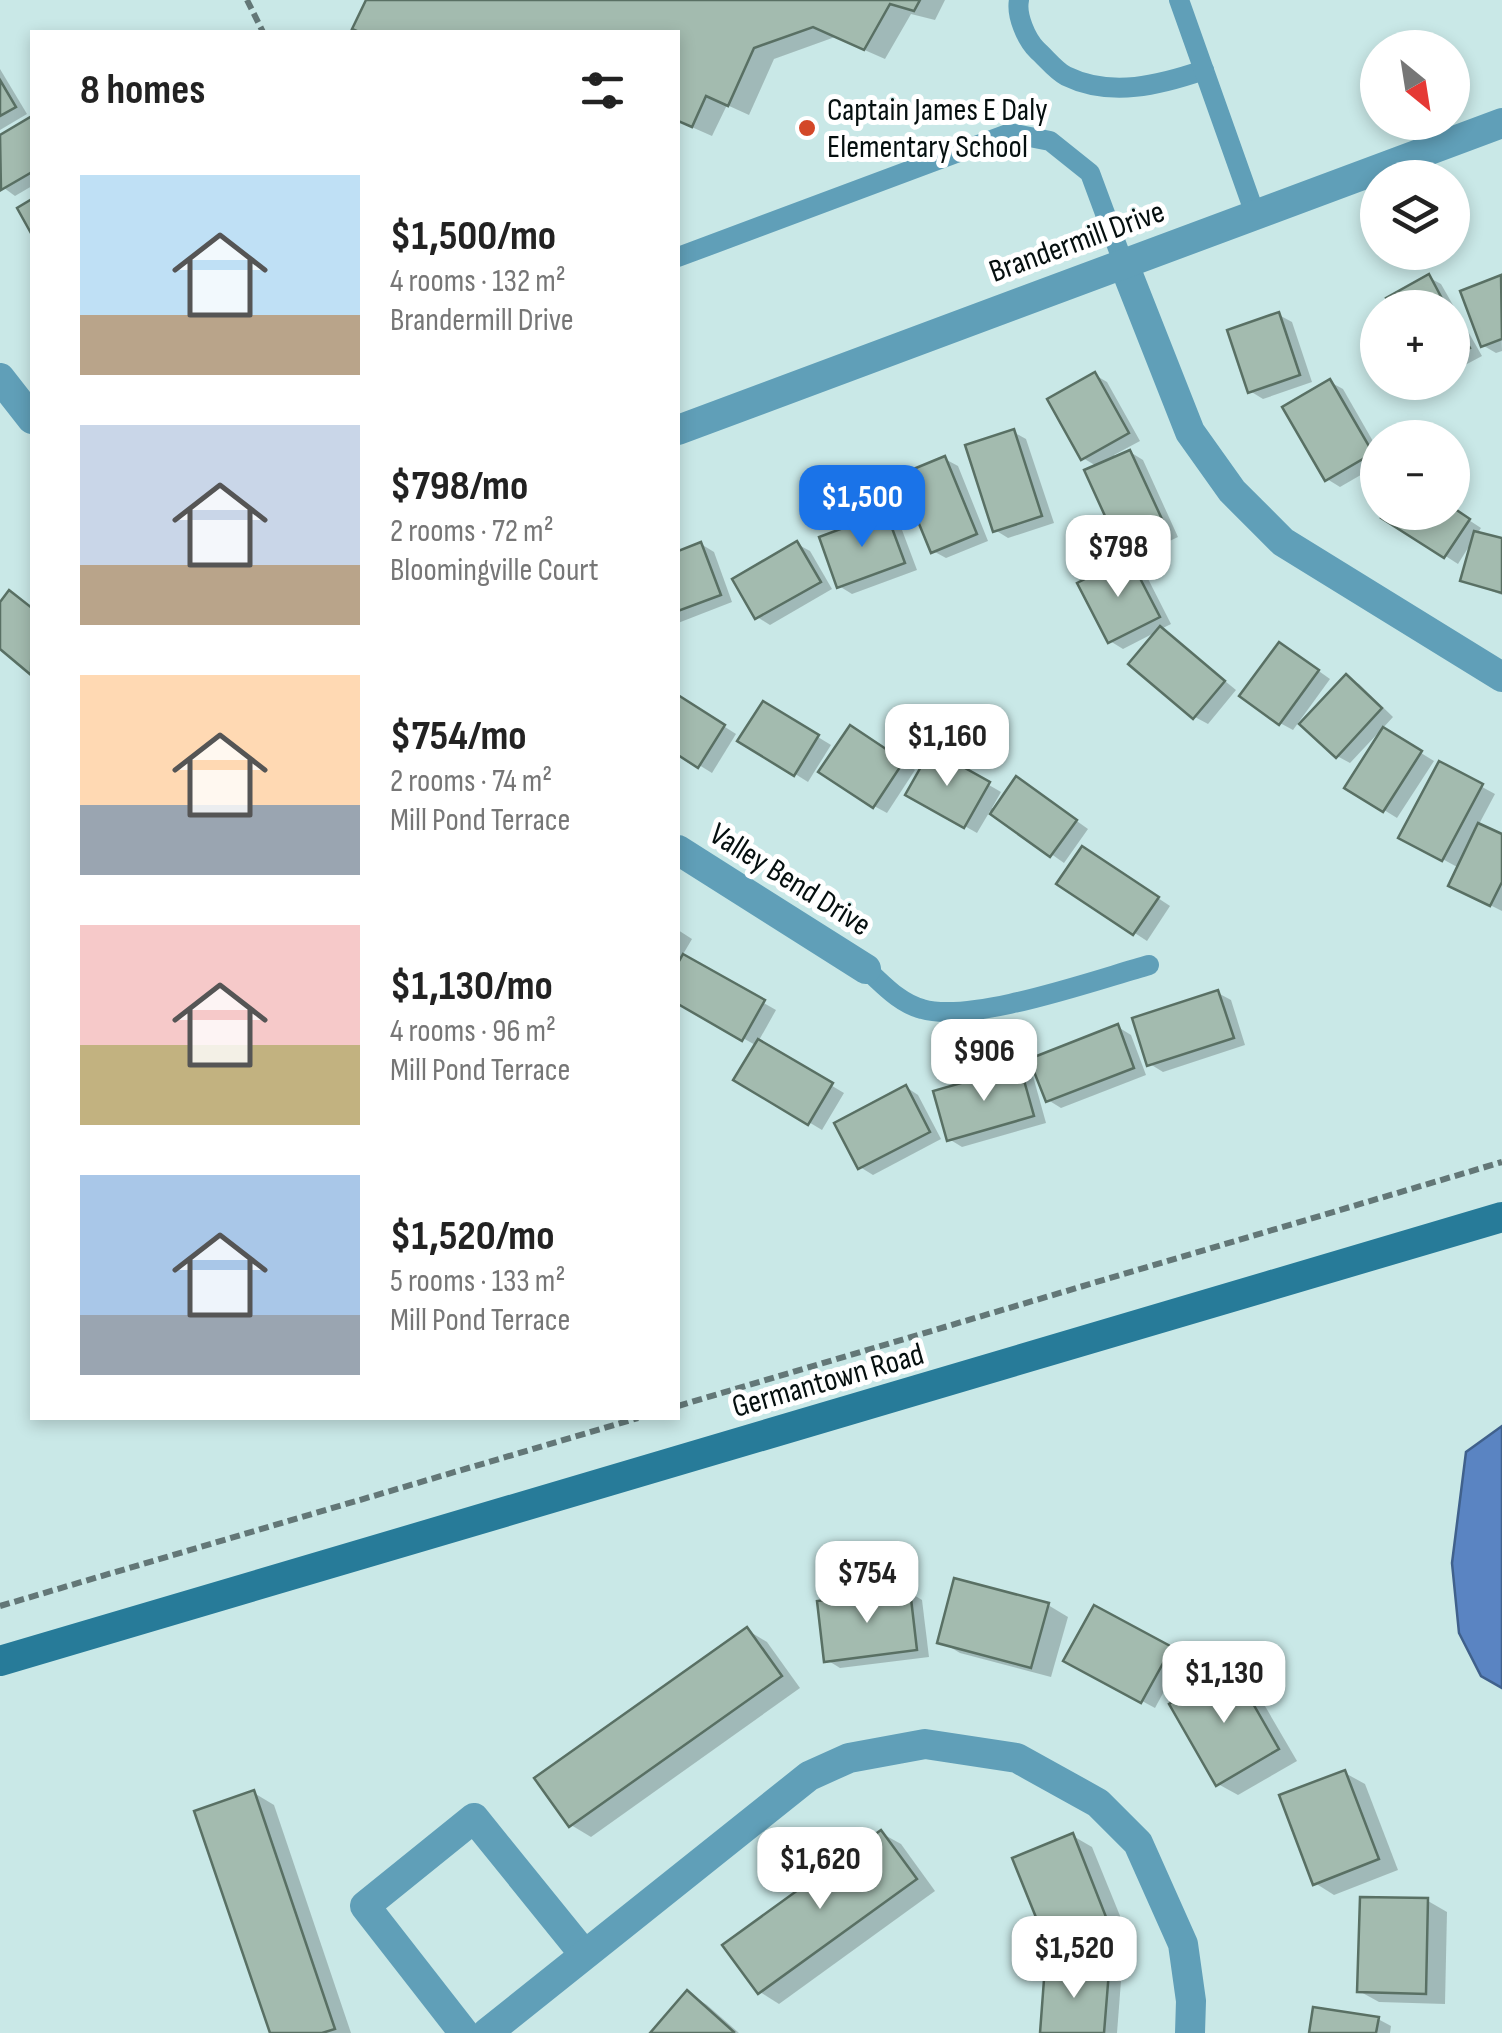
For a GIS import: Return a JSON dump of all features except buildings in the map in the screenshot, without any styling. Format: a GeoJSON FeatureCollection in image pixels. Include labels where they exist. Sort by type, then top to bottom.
{"type":"FeatureCollection","features":[{"type":"Feature","properties":{"kind":"street","name":"Brandermill Drive"},"geometry":{"type":"LineString","coordinates":[[680,429],[1502,124]]}},
{"type":"Feature","properties":{"kind":"street"},"geometry":{"type":"LineString","coordinates":[[1123,262],[1190,432],[1232,491],[1283,542],[1502,677]]}},
{"type":"Feature","properties":{"kind":"street"},"geometry":{"type":"LineString","coordinates":[[0,378],[30,416]]}},
{"type":"Feature","properties":{"kind":"street","name":"Valley Bend Drive"},"geometry":{"type":"LineString","coordinates":[[680,851],[866,969]]}},
{"type":"Feature","properties":{"kind":"street","name":"Germantown Road"},"geometry":{"type":"LineString","coordinates":[[0,1661],[1502,1217]]}},
{"type":"Feature","properties":{"kind":"street"},"geometry":{"type":"LineString","coordinates":[[487,2033],[809,1776],[849,1758],[925,1744],[1017,1758],[1098,1803],[1138,1843],[1183,1944],[1191,2001],[1190,2033]]}},
{"type":"Feature","properties":{"kind":"street"},"geometry":{"type":"LineString","coordinates":[[464,2033],[365,1906],[474,1818],[584,1954]]}},
{"type":"Feature","properties":{"kind":"lane"},"geometry":{"type":"LineString","coordinates":[[1018,0],[1017,9],[1031,44],[1064,76],[1118,89],[1162,84],[1204,70]]}},
{"type":"Feature","properties":{"kind":"lane"},"geometry":{"type":"LineString","coordinates":[[1179,0],[1255,214]]}},
{"type":"Feature","properties":{"kind":"lane"},"geometry":{"type":"LineString","coordinates":[[680,256],[1010,133],[1050,142],[1090,173],[1123,262]]}},
{"type":"Feature","properties":{"kind":"lane"},"geometry":{"type":"LineString","coordinates":[[866,969],[893,994],[924,1010],[976,1012],[1148,965]]}},
{"type":"Feature","properties":{"kind":"path"},"geometry":{"type":"LineString","coordinates":[[247,0],[262,30]]}},
{"type":"Feature","properties":{"kind":"path"},"geometry":{"type":"LineString","coordinates":[[680,1405],[1502,1162]]}},
{"type":"Feature","properties":{"kind":"path"},"geometry":{"type":"LineString","coordinates":[[0,1606],[631,1420]]}},
{"type":"Feature","properties":{"kind":"water"},"geometry":{"type":"Polygon","coordinates":[[[1502,1426],[1502,1688],[1481,1676],[1459,1633],[1452,1563],[1466,1452],[1502,1426]]]}},
{"type":"Feature","properties":{"kind":"place","name":"Captain James E Daly Elementary School"},"geometry":{"type":"Point","coordinates":[807,128]}}]}
